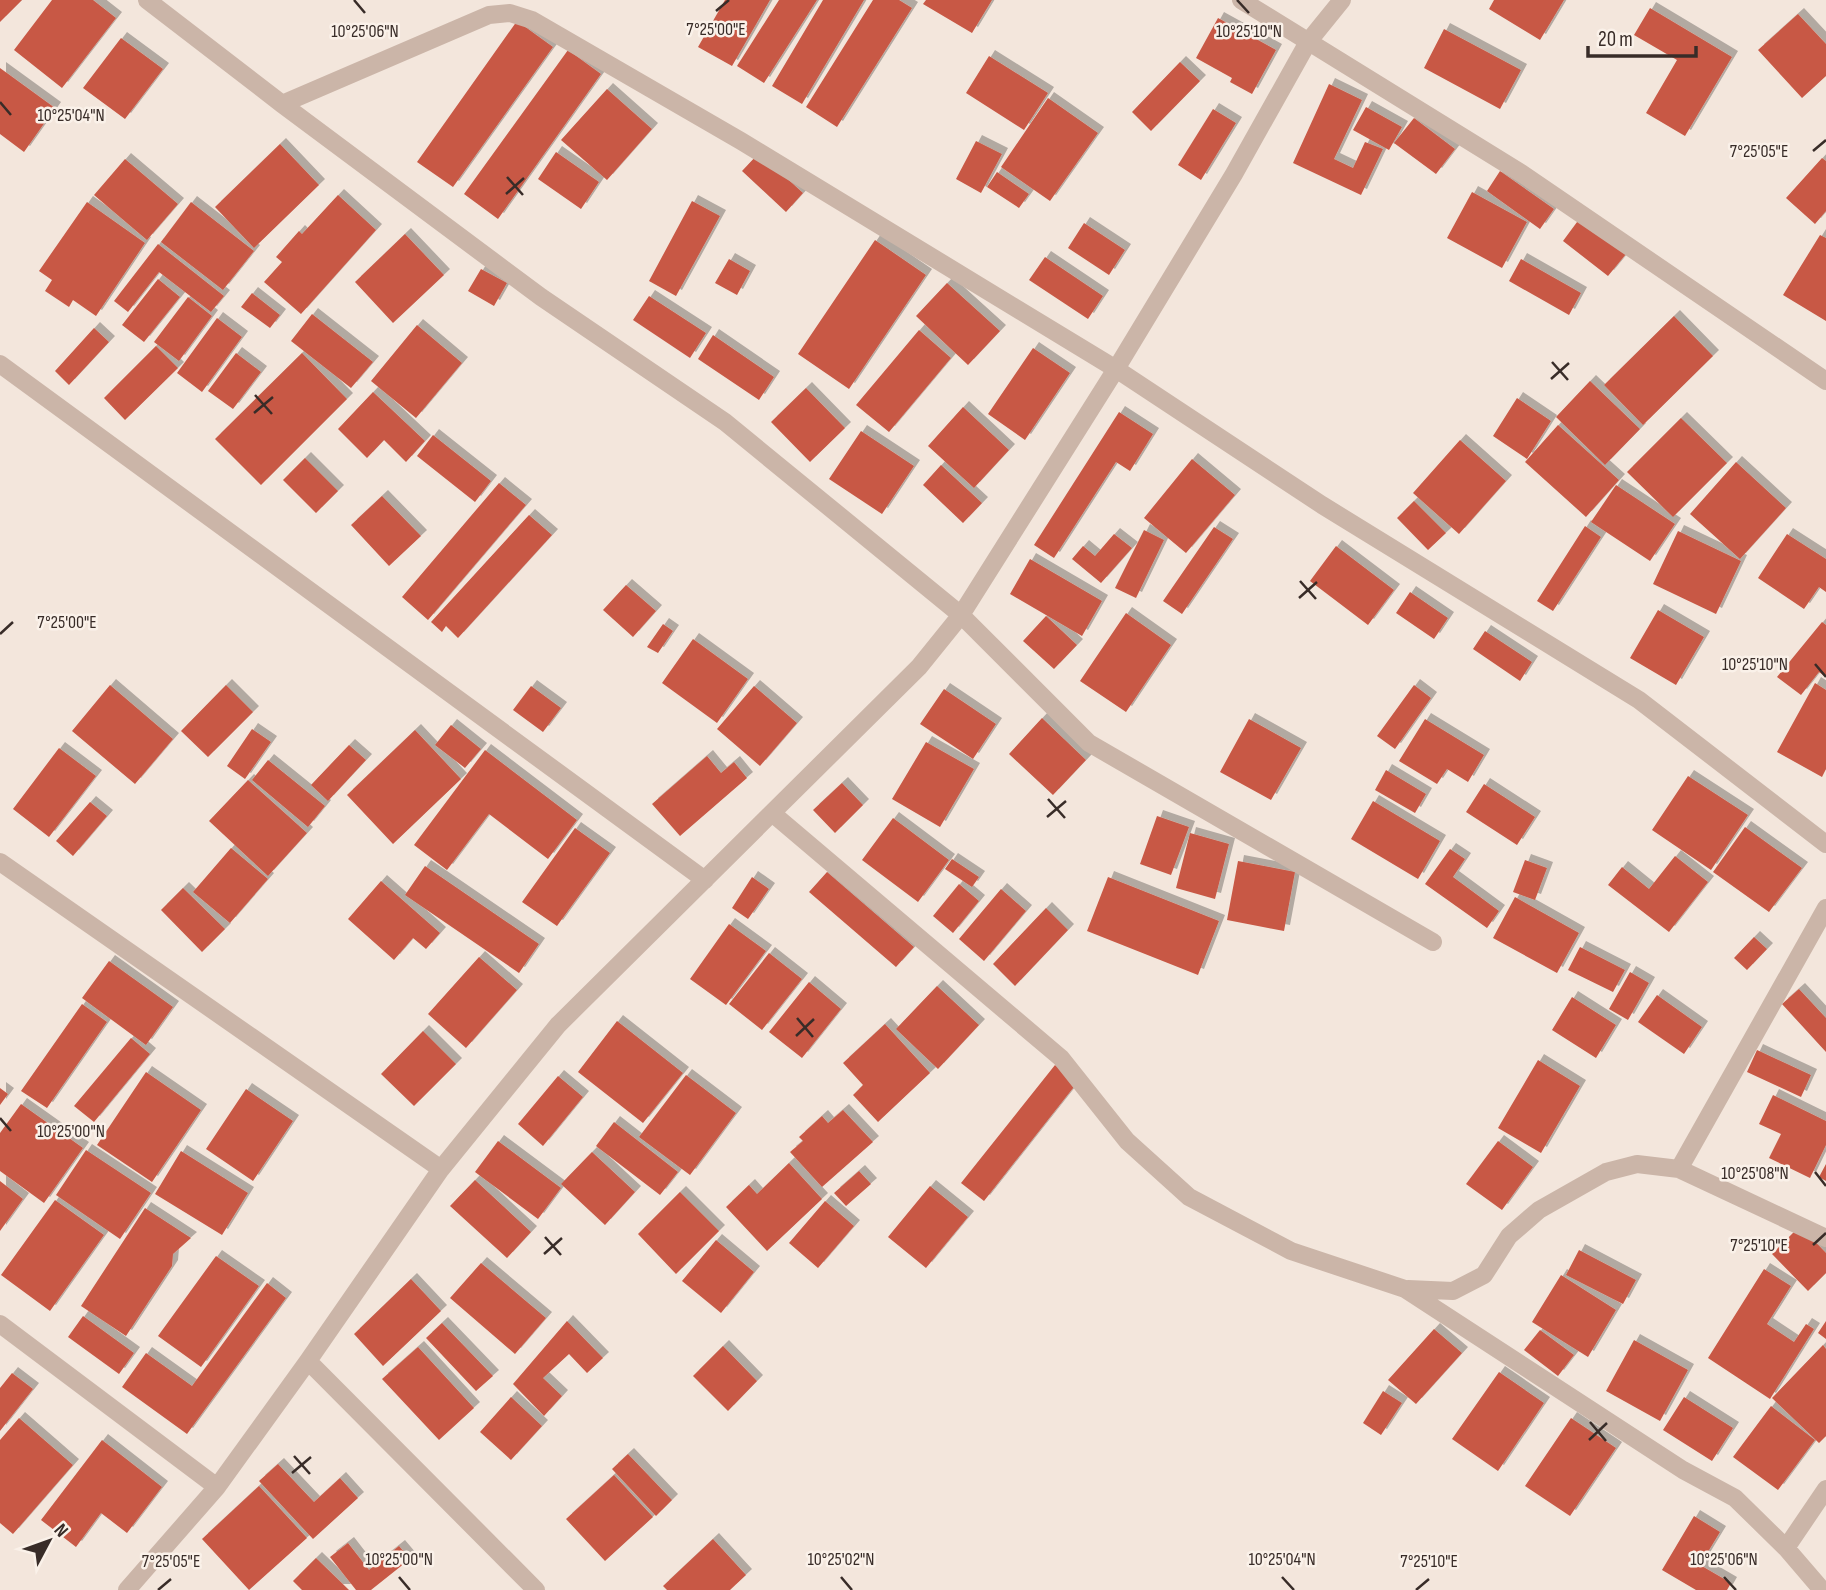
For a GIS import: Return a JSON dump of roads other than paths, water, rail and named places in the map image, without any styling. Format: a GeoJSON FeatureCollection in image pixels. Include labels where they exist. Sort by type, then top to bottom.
{"type":"FeatureCollection","features":[{"type":"Feature","properties":{"kind":"street"},"geometry":{"type":"LineString","coordinates":[[147,0],[541,297],[725,422],[961,615],[1088,743],[1433,942]]}},
{"type":"Feature","properties":{"kind":"street"},"geometry":{"type":"LineString","coordinates":[[1241,0],[1521,173],[1826,381]]}},
{"type":"Feature","properties":{"kind":"street"},"geometry":{"type":"LineString","coordinates":[[127,1590],[217,1487],[309,1361],[441,1169],[558,1025],[919,667],[961,615],[1116,369],[1234,174],[1308,42],[1342,0]]}},
{"type":"Feature","properties":{"kind":"street"},"geometry":{"type":"LineString","coordinates":[[282,104],[489,15],[510,13],[532,20],[741,141],[1116,369],[1322,505],[1639,700],[1826,844]]}},
{"type":"Feature","properties":{"kind":"street"},"geometry":{"type":"LineString","coordinates":[[0,364],[705,880]]}},
{"type":"Feature","properties":{"kind":"street"},"geometry":{"type":"LineString","coordinates":[[772,813],[1061,1058],[1127,1141],[1189,1197],[1291,1251],[1405,1289],[1683,1470],[1735,1498],[1786,1548],[1822,1590]]}},
{"type":"Feature","properties":{"kind":"street"},"geometry":{"type":"LineString","coordinates":[[0,862],[441,1169]]}},
{"type":"Feature","properties":{"kind":"street"},"geometry":{"type":"LineString","coordinates":[[1679,1169],[1826,908]]}},
{"type":"Feature","properties":{"kind":"street"},"geometry":{"type":"LineString","coordinates":[[1405,1289],[1453,1291],[1484,1275],[1509,1236],[1539,1210],[1606,1172],[1637,1164],[1679,1169],[1826,1238]]}},
{"type":"Feature","properties":{"kind":"street"},"geometry":{"type":"LineString","coordinates":[[0,1324],[217,1487]]}},
{"type":"Feature","properties":{"kind":"street"},"geometry":{"type":"LineString","coordinates":[[309,1361],[536,1590]]}},
{"type":"Feature","properties":{"kind":"street"},"geometry":{"type":"LineString","coordinates":[[1786,1548],[1826,1489]]}}]}
